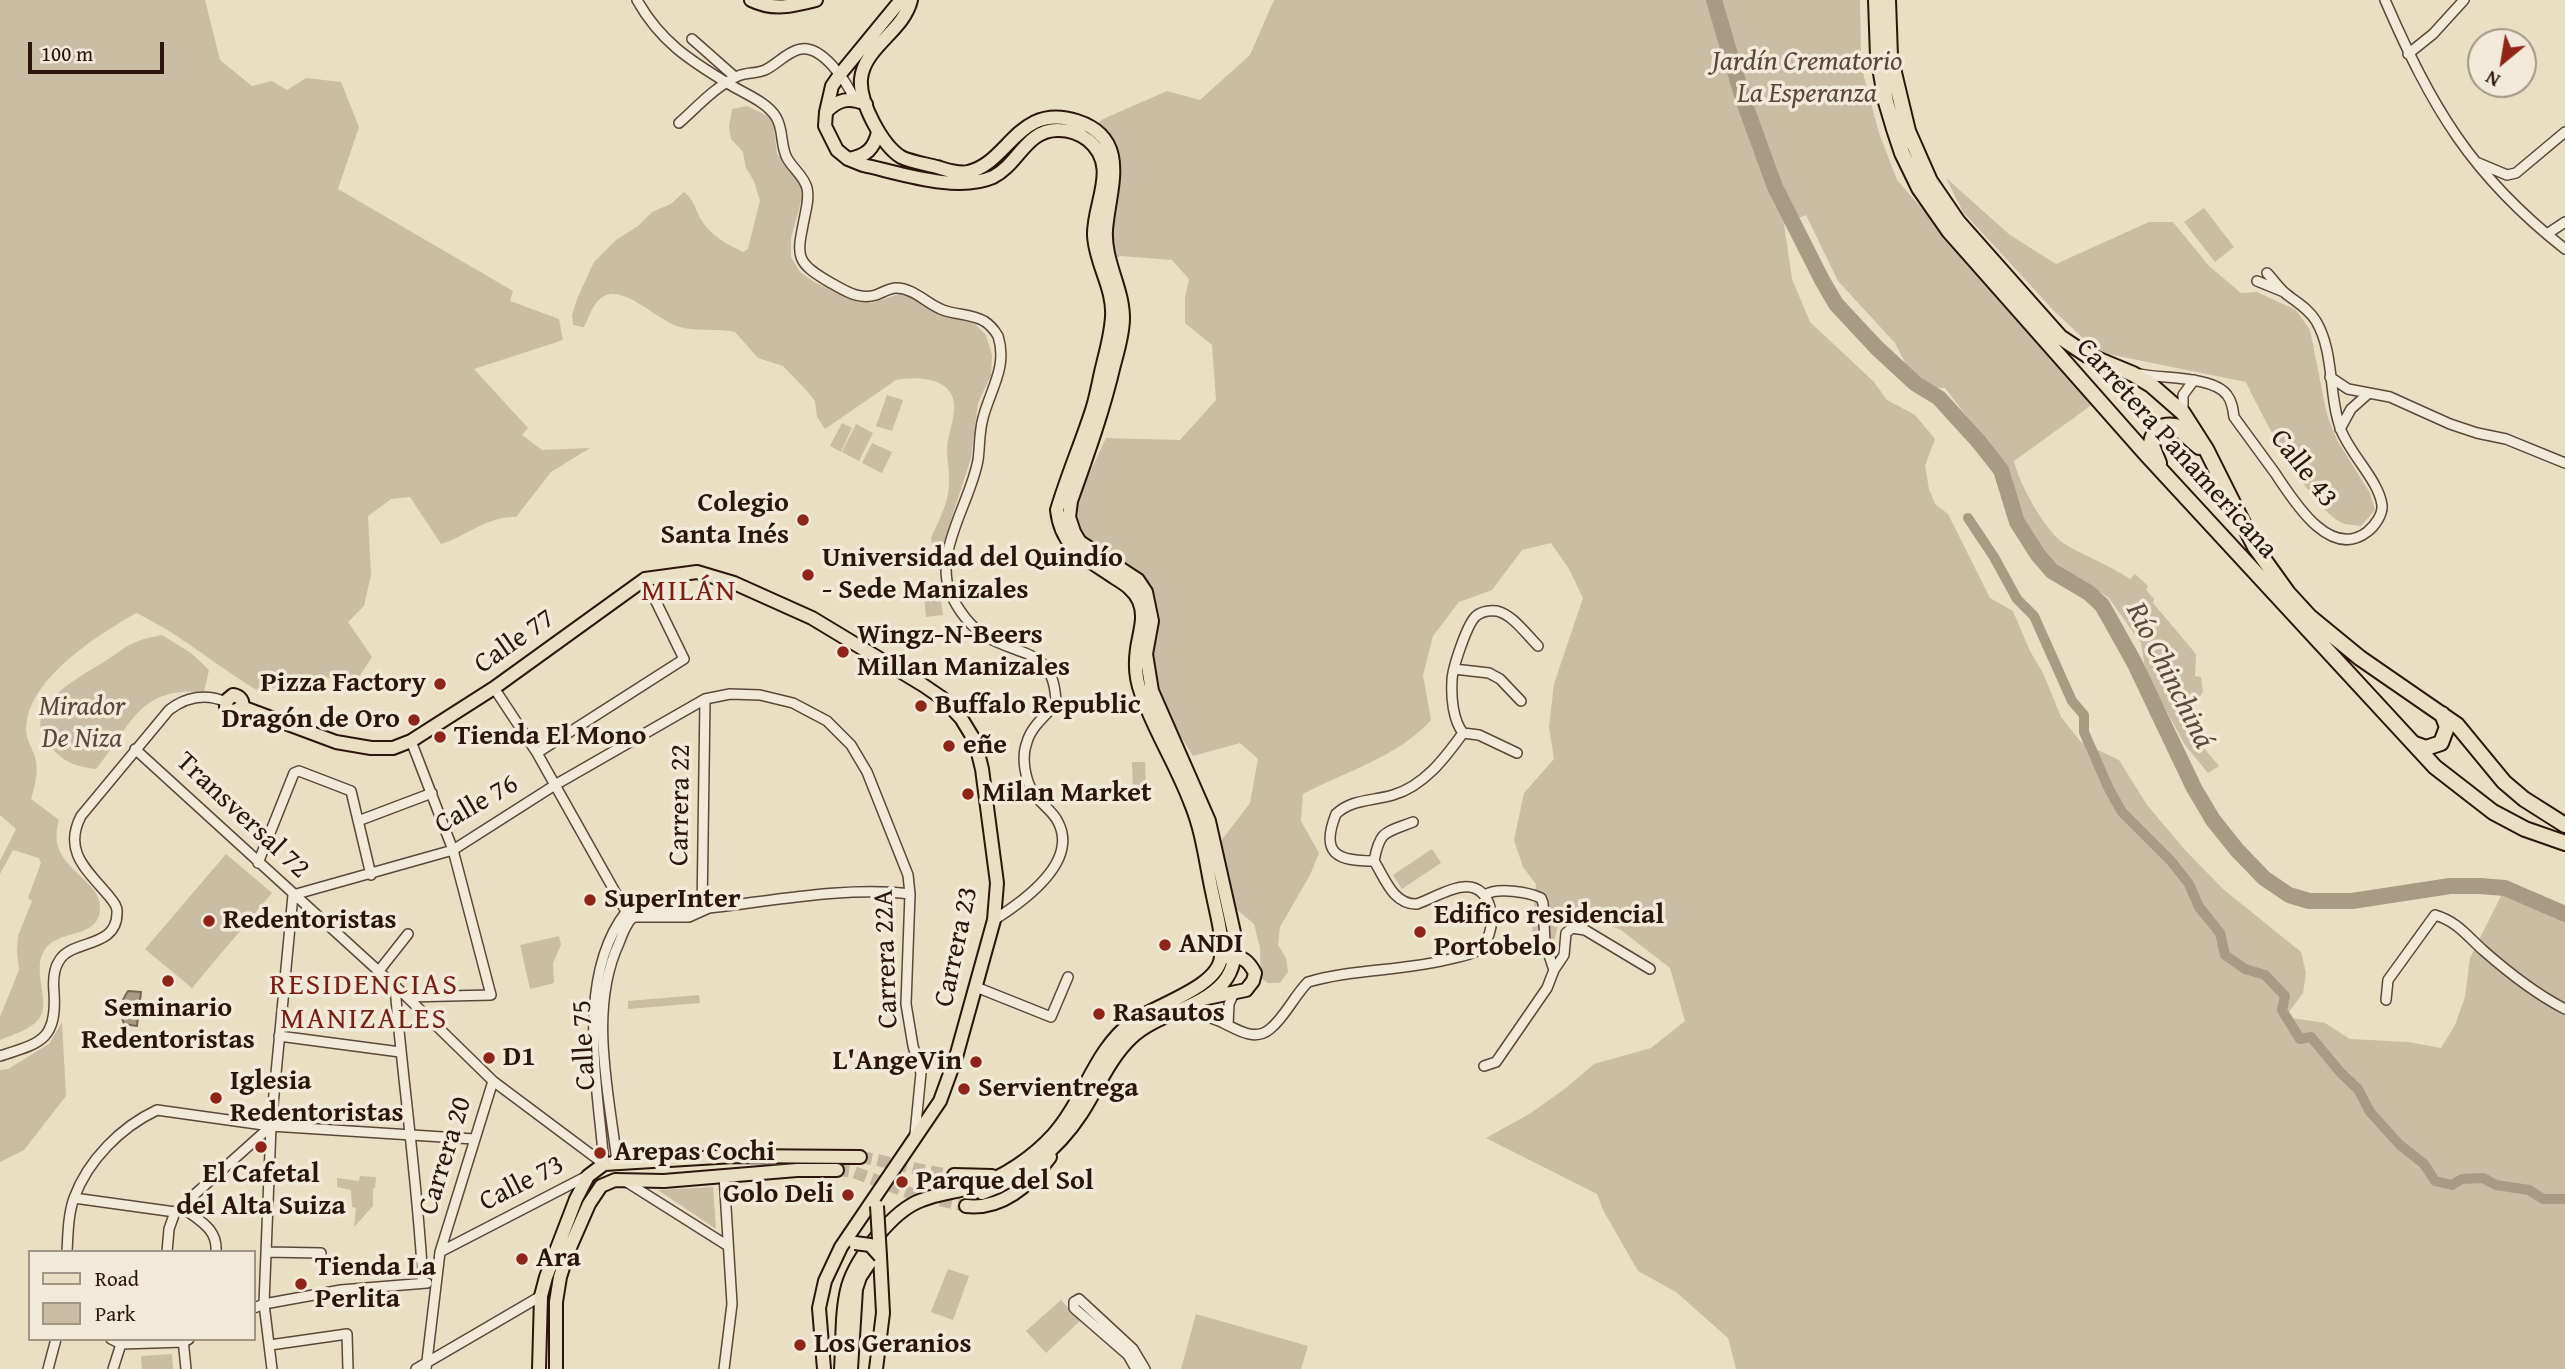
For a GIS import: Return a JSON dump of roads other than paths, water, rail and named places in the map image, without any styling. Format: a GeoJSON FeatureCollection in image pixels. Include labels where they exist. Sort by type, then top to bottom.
{"type":"FeatureCollection","features":[{"type":"Feature","properties":{"kind":"highway","name":"Carretera Panamericana"},"geometry":{"type":"LineString","coordinates":[[1876,0],[1876,36],[1886,102],[1902,153],[1926,199],[1949,230],[2163,474],[2447,777],[2493,812],[2525,829],[2565,843]]}},
{"type":"Feature","properties":{"kind":"highway","name":"Carretera Panamericana"},"geometry":{"type":"LineString","coordinates":[[1888,0],[1890,56],[1902,112],[1914,147],[1943,203],[2060,337],[2087,355],[2151,385],[2183,413],[2216,467],[2255,547],[2288,593],[2310,617],[2360,658],[2440,713],[2468,736],[2504,782],[2524,799],[2565,825]]}},
{"type":"Feature","properties":{"kind":"highway"},"geometry":{"type":"LineString","coordinates":[[2163,474],[2151,443],[2155,431],[2167,425],[2175,426],[2190,437],[2216,467]]}},
{"type":"Feature","properties":{"kind":"highway"},"geometry":{"type":"LineString","coordinates":[[2411,740],[2426,748],[2441,743],[2448,727],[2440,713]]}},
{"type":"Feature","properties":{"kind":"main road"},"geometry":{"type":"LineString","coordinates":[[751,0],[766,7],[816,0]]}},
{"type":"Feature","properties":{"kind":"main road"},"geometry":{"type":"LineString","coordinates":[[842,1369],[848,1287],[859,1262],[887,1225],[918,1201],[974,1187],[1003,1174],[1035,1151],[1053,1135],[1073,1108],[1103,1055],[1124,1029],[1153,1009],[1212,977],[1221,960],[1222,938],[1199,826],[1192,805],[1140,692],[1137,652],[1142,621],[1138,598],[1130,588],[1079,553],[1065,540],[1059,526],[1057,510],[1093,408],[1112,316],[1111,296],[1100,264],[1094,233],[1105,180],[1104,167],[1093,144],[1081,135],[1062,130],[1047,130],[1033,137],[1004,170],[991,177],[958,184],[863,166],[837,150],[825,126],[832,86],[901,0]]}},
{"type":"Feature","properties":{"kind":"main road"},"geometry":{"type":"LineString","coordinates":[[911,0],[901,22],[869,58],[861,80],[861,102],[892,150],[903,158],[957,173],[969,172],[983,165],[1023,129],[1048,118],[1076,121],[1092,128],[1110,149],[1115,165],[1106,230],[1107,246],[1121,296],[1123,320],[1104,409],[1071,501],[1069,517],[1080,542],[1138,580],[1146,592],[1152,621],[1146,654],[1150,682],[1209,821],[1235,937],[1235,956],[1225,980],[1217,989],[1199,1000],[1132,1036],[1119,1051],[1081,1113],[1034,1179],[994,1204],[966,1206]]}},
{"type":"Feature","properties":{"kind":"main road"},"geometry":{"type":"LineString","coordinates":[[826,112],[834,104],[844,100],[861,102]]}},
{"type":"Feature","properties":{"kind":"main road"},"geometry":{"type":"LineString","coordinates":[[848,159],[859,158],[869,152],[878,132]]}},
{"type":"Feature","properties":{"kind":"main road","name":"Carrera 23"},"geometry":{"type":"LineString","coordinates":[[645,579],[697,572],[734,583],[812,618],[942,698],[961,718],[975,741],[982,769],[997,883],[994,920],[948,1083],[929,1119],[915,1134],[841,1247],[821,1294],[819,1308],[824,1369]]}},
{"type":"Feature","properties":{"kind":"main road","name":"Calle 77"},"geometry":{"type":"LineString","coordinates":[[411,741],[494,688],[645,579]]}},
{"type":"Feature","properties":{"kind":"main road"},"geometry":{"type":"LineString","coordinates":[[226,702],[230,696],[236,696],[242,702],[242,708],[354,746],[393,748],[411,741]]}},
{"type":"Feature","properties":{"kind":"main road"},"geometry":{"type":"LineString","coordinates":[[1199,1000],[1246,990],[1253,981],[1255,973],[1244,959],[1235,956],[1221,960]]}},
{"type":"Feature","properties":{"kind":"main road"},"geometry":{"type":"LineString","coordinates":[[851,1369],[856,1289],[860,1277],[890,1232],[904,1219],[923,1208],[996,1188],[1024,1171],[1060,1142]]}},
{"type":"Feature","properties":{"kind":"main road"},"geometry":{"type":"LineString","coordinates":[[539,1369],[541,1296],[555,1248],[588,1176],[611,1163],[734,1156],[860,1157]]}},
{"type":"Feature","properties":{"kind":"main road"},"geometry":{"type":"LineString","coordinates":[[692,1180],[698,1168],[693,1159]]}},
{"type":"Feature","properties":{"kind":"main road"},"geometry":{"type":"LineString","coordinates":[[664,1162],[659,1172],[664,1181]]}},
{"type":"Feature","properties":{"kind":"main road"},"geometry":{"type":"LineString","coordinates":[[556,1369],[556,1302],[560,1277],[568,1252],[596,1191],[608,1181],[692,1180],[724,1175],[837,1170]]}},
{"type":"Feature","properties":{"kind":"main road"},"geometry":{"type":"LineString","coordinates":[[954,1175],[981,1177],[1003,1174]]}},
{"type":"Feature","properties":{"kind":"main road","name":"Carrera 23"},"geometry":{"type":"LineString","coordinates":[[876,1369],[883,1313],[877,1206],[880,1190]]}},
{"type":"Feature","properties":{"kind":"main road"},"geometry":{"type":"LineString","coordinates":[[841,1247],[855,1243],[870,1245],[881,1260]]}},
{"type":"Feature","properties":{"kind":"street"},"geometry":{"type":"LineString","coordinates":[[637,0],[651,24],[665,40],[731,80],[769,108],[778,119],[783,149],[807,186],[808,198],[799,246],[801,261],[809,270],[861,297],[873,296],[895,288],[911,291],[946,311],[981,319],[997,335],[1000,367],[997,382],[983,415],[978,460],[946,563],[950,591],[974,627],[987,637],[1035,657],[1045,666],[1056,694],[1056,704],[1030,734],[1025,745],[1025,764],[1027,778],[1034,794],[1058,820],[1064,846],[1059,861],[1049,874],[1012,909],[994,920]]}},
{"type":"Feature","properties":{"kind":"street"},"geometry":{"type":"LineString","coordinates":[[2385,0],[2408,54],[2434,103],[2473,161],[2509,201],[2565,249]]}},
{"type":"Feature","properties":{"kind":"street"},"geometry":{"type":"LineString","coordinates":[[2408,54],[2433,34],[2463,0]]}},
{"type":"Feature","properties":{"kind":"street"},"geometry":{"type":"LineString","coordinates":[[692,39],[731,80]]}},
{"type":"Feature","properties":{"kind":"street"},"geometry":{"type":"LineString","coordinates":[[678,123],[731,80],[771,67],[795,50],[803,48],[827,61],[841,73],[861,102]]}},
{"type":"Feature","properties":{"kind":"street"},"geometry":{"type":"LineString","coordinates":[[827,61],[832,86]]}},
{"type":"Feature","properties":{"kind":"street"},"geometry":{"type":"LineString","coordinates":[[2473,161],[2507,175],[2516,173],[2565,132]]}},
{"type":"Feature","properties":{"kind":"street"},"geometry":{"type":"LineString","coordinates":[[2547,234],[2565,222]]}},
{"type":"Feature","properties":{"kind":"street"},"geometry":{"type":"LineString","coordinates":[[2267,273],[2284,292]]}},
{"type":"Feature","properties":{"kind":"street"},"geometry":{"type":"LineString","coordinates":[[2257,281],[2284,292]]}},
{"type":"Feature","properties":{"kind":"street","name":"Calle 43"},"geometry":{"type":"LineString","coordinates":[[2108,364],[2159,378],[2194,380],[2221,388],[2227,394],[2234,417],[2306,518],[2337,538],[2355,538],[2367,532],[2378,520],[2382,507],[2379,493],[2347,445],[2340,429],[2333,404],[2325,344],[2316,321],[2302,304],[2284,292]]}},
{"type":"Feature","properties":{"kind":"street"},"geometry":{"type":"LineString","coordinates":[[2330,377],[2348,389],[2390,397],[2449,424],[2506,439],[2565,463]]}},
{"type":"Feature","properties":{"kind":"street"},"geometry":{"type":"LineString","coordinates":[[2183,413],[2183,395],[2194,380]]}},
{"type":"Feature","properties":{"kind":"street","name":"Calle 43"},"geometry":{"type":"LineString","coordinates":[[2340,429],[2351,409],[2369,393]]}},
{"type":"Feature","properties":{"kind":"street"},"geometry":{"type":"LineString","coordinates":[[537,753],[684,659],[645,579]]}},
{"type":"Feature","properties":{"kind":"street"},"geometry":{"type":"LineString","coordinates":[[1517,753],[1479,735],[1463,733],[1456,724],[1452,681],[1454,669],[1473,620],[1485,611],[1496,611],[1507,616],[1538,646]]}},
{"type":"Feature","properties":{"kind":"street"},"geometry":{"type":"LineString","coordinates":[[1454,669],[1489,673],[1500,679],[1521,701]]}},
{"type":"Feature","properties":{"kind":"street"},"geometry":{"type":"LineString","coordinates":[[494,688],[537,753],[629,916],[634,909],[702,911],[849,893],[890,891],[910,894]]}},
{"type":"Feature","properties":{"kind":"street","name":"Carrera 22A"},"geometry":{"type":"LineString","coordinates":[[705,699],[730,694],[760,695],[793,703],[827,721],[851,745],[867,772],[908,875],[910,894],[906,1004],[921,1073],[915,1134]]}},
{"type":"Feature","properties":{"kind":"street"},"geometry":{"type":"LineString","coordinates":[[0,1056],[39,1042],[46,1036],[55,1015],[54,975],[59,960],[65,953],[96,943],[106,936],[118,914],[115,903],[82,864],[76,852],[74,829],[81,816],[169,709],[179,702],[208,696],[226,702]]}},
{"type":"Feature","properties":{"kind":"street","name":"Calle 76"},"geometry":{"type":"LineString","coordinates":[[293,895],[372,875],[453,850],[555,785],[705,699]]}},
{"type":"Feature","properties":{"kind":"street","name":"Carrera 22"},"geometry":{"type":"LineString","coordinates":[[702,911],[705,699]]}},
{"type":"Feature","properties":{"kind":"street"},"geometry":{"type":"LineString","coordinates":[[1374,861],[1349,861],[1339,856],[1332,848],[1329,837],[1335,814],[1351,804],[1411,789],[1445,757],[1463,733]]}},
{"type":"Feature","properties":{"kind":"street"},"geometry":{"type":"LineString","coordinates":[[407,997],[491,995],[453,850],[411,741]]}},
{"type":"Feature","properties":{"kind":"street","name":"Transversal 72"},"geometry":{"type":"LineString","coordinates":[[135,749],[407,997],[493,1081],[611,1163]]}},
{"type":"Feature","properties":{"kind":"street"},"geometry":{"type":"LineString","coordinates":[[258,863],[294,773],[299,771],[348,789],[352,794],[372,875]]}},
{"type":"Feature","properties":{"kind":"street"},"geometry":{"type":"LineString","coordinates":[[358,821],[432,793]]}},
{"type":"Feature","properties":{"kind":"street"},"geometry":{"type":"LineString","coordinates":[[1171,1014],[1199,1015],[1244,1033],[1264,1034],[1308,982],[1425,965],[1474,953],[1488,939],[1491,929],[1490,904],[1485,895],[1464,886],[1418,904],[1410,904],[1393,895],[1374,861],[1380,837],[1413,822]]}},
{"type":"Feature","properties":{"kind":"street"},"geometry":{"type":"LineString","coordinates":[[1485,895],[1495,891],[1541,898],[1545,943],[1553,970]]}},
{"type":"Feature","properties":{"kind":"street"},"geometry":{"type":"LineString","coordinates":[[272,1369],[264,1304],[271,1126],[293,895]]}},
{"type":"Feature","properties":{"kind":"street"},"geometry":{"type":"LineString","coordinates":[[2386,1000],[2388,980],[2435,915],[2451,920],[2541,997],[2565,1009]]}},
{"type":"Feature","properties":{"kind":"street","name":"Calle 75"},"geometry":{"type":"LineString","coordinates":[[611,1163],[602,1026],[603,997],[604,984],[629,916]]}},
{"type":"Feature","properties":{"kind":"street"},"geometry":{"type":"LineString","coordinates":[[1484,1066],[1496,1062],[1547,988],[1553,970],[1564,955],[1566,933],[1572,928],[1585,930],[1650,969]]}},
{"type":"Feature","properties":{"kind":"street"},"geometry":{"type":"LineString","coordinates":[[378,972],[408,934]]}},
{"type":"Feature","properties":{"kind":"street"},"geometry":{"type":"LineString","coordinates":[[976,987],[1051,1017],[1068,977]]}},
{"type":"Feature","properties":{"kind":"street"},"geometry":{"type":"LineString","coordinates":[[395,986],[400,1052],[412,1133],[423,1283]]}},
{"type":"Feature","properties":{"kind":"street"},"geometry":{"type":"LineString","coordinates":[[1228,1025],[1229,1004],[1234,993]]}},
{"type":"Feature","properties":{"kind":"street"},"geometry":{"type":"LineString","coordinates":[[279,1036],[400,1052]]}},
{"type":"Feature","properties":{"kind":"street","name":"Carrera 20"},"geometry":{"type":"LineString","coordinates":[[426,1367],[440,1252],[493,1081]]}},
{"type":"Feature","properties":{"kind":"street"},"geometry":{"type":"LineString","coordinates":[[67,1250],[74,1198],[92,1165],[111,1141],[142,1117],[157,1110],[271,1126],[474,1139]]}},
{"type":"Feature","properties":{"kind":"street"},"geometry":{"type":"LineString","coordinates":[[167,1250],[169,1229],[179,1209],[271,1126]]}},
{"type":"Feature","properties":{"kind":"street"},"geometry":{"type":"LineString","coordinates":[[724,1175],[733,1304],[724,1369]]}},
{"type":"Feature","properties":{"kind":"street","name":"Calle 73"},"geometry":{"type":"LineString","coordinates":[[440,1252],[588,1176]]}},
{"type":"Feature","properties":{"kind":"street"},"geometry":{"type":"LineString","coordinates":[[624,1180],[728,1246]]}},
{"type":"Feature","properties":{"kind":"street"},"geometry":{"type":"LineString","coordinates":[[74,1198],[179,1209],[214,1233],[216,1250]]}},
{"type":"Feature","properties":{"kind":"street"},"geometry":{"type":"LineString","coordinates":[[266,1252],[321,1252]]}},
{"type":"Feature","properties":{"kind":"street"},"geometry":{"type":"LineString","coordinates":[[256,1307],[341,1290],[436,1282]]}},
{"type":"Feature","properties":{"kind":"street"},"geometry":{"type":"LineString","coordinates":[[416,1369],[426,1367],[541,1296]]}},
{"type":"Feature","properties":{"kind":"street"},"geometry":{"type":"LineString","coordinates":[[1136,1369],[1128,1354],[1074,1308],[1074,1301],[1079,1299],[1133,1349],[1145,1369]]}},
{"type":"Feature","properties":{"kind":"street"},"geometry":{"type":"LineString","coordinates":[[270,1345],[347,1334],[348,1369]]}},
{"type":"Feature","properties":{"kind":"street"},"geometry":{"type":"LineString","coordinates":[[47,1369],[55,1341]]}},
{"type":"Feature","properties":{"kind":"street"},"geometry":{"type":"LineString","coordinates":[[115,1341],[121,1344],[169,1341]]}},
{"type":"Feature","properties":{"kind":"street"},"geometry":{"type":"LineString","coordinates":[[185,1341],[186,1369]]}},
{"type":"Feature","properties":{"kind":"street"},"geometry":{"type":"LineString","coordinates":[[113,1369],[121,1344]]}},
{"type":"Feature","properties":{"kind":"waterway","name":"Río Chinchiná"},"geometry":{"type":"LineString","coordinates":[[1714,0],[1744,102],[1775,187],[1836,304],[1877,348],[1916,384],[1939,398],[1979,442],[2001,470],[2017,522],[2038,555],[2052,571],[2089,593],[2102,605],[2134,662],[2194,788],[2213,820],[2237,850],[2264,878],[2289,895],[2309,901],[2352,901],[2450,886],[2480,886],[2505,888],[2565,914]]}},
{"type":"Feature","properties":{"kind":"waterway"},"geometry":{"type":"LineString","coordinates":[[1968,518],[2017,599],[2034,616],[2072,701],[2084,715],[2084,732],[2122,812],[2171,861],[2189,884],[2199,907],[2220,933],[2225,955],[2245,969],[2265,975],[2285,996],[2282,1010],[2300,1039],[2311,1037],[2358,1089],[2370,1112],[2400,1145],[2424,1164],[2435,1181],[2452,1185],[2462,1179],[2483,1178],[2496,1185],[2529,1190],[2543,1199],[2565,1199]]}},
{"type":"Feature","properties":{"kind":"tunnel"},"geometry":{"type":"LineString","coordinates":[[860,1157],[954,1175]]}},
{"type":"Feature","properties":{"kind":"tunnel"},"geometry":{"type":"LineString","coordinates":[[837,1170],[854,1172],[915,1195],[966,1206]]}},
{"type":"Feature","properties":{"kind":"place","name":"Colegio Santa Inés"},"geometry":{"type":"Point","coordinates":[803,520]}},
{"type":"Feature","properties":{"kind":"place","name":"Universidad del Quindío - Sede Manizales"},"geometry":{"type":"Point","coordinates":[808,575]}},
{"type":"Feature","properties":{"kind":"place","name":"Wingz-N-Beers Millan Manizales"},"geometry":{"type":"Point","coordinates":[843,652]}},
{"type":"Feature","properties":{"kind":"place","name":"Pizza Factory"},"geometry":{"type":"Point","coordinates":[440,684]}},
{"type":"Feature","properties":{"kind":"place","name":"Buffalo Republic"},"geometry":{"type":"Point","coordinates":[921,706]}},
{"type":"Feature","properties":{"kind":"place","name":"Dragón de Oro"},"geometry":{"type":"Point","coordinates":[414,720]}},
{"type":"Feature","properties":{"kind":"place","name":"Tienda El Mono"},"geometry":{"type":"Point","coordinates":[440,737]}},
{"type":"Feature","properties":{"kind":"place","name":"eñe"},"geometry":{"type":"Point","coordinates":[949,746]}},
{"type":"Feature","properties":{"kind":"place","name":"Milan Market"},"geometry":{"type":"Point","coordinates":[968,794]}},
{"type":"Feature","properties":{"kind":"place","name":"SuperInter"},"geometry":{"type":"Point","coordinates":[590,900]}},
{"type":"Feature","properties":{"kind":"place","name":"Redentoristas"},"geometry":{"type":"Point","coordinates":[209,921]}},
{"type":"Feature","properties":{"kind":"place","name":"Edifico residencial Portobelo"},"geometry":{"type":"Point","coordinates":[1420,932]}},
{"type":"Feature","properties":{"kind":"place","name":"ANDI"},"geometry":{"type":"Point","coordinates":[1165,945]}},
{"type":"Feature","properties":{"kind":"place","name":"Seminario Redentoristas"},"geometry":{"type":"Point","coordinates":[168,981]}},
{"type":"Feature","properties":{"kind":"place","name":"Rasautos"},"geometry":{"type":"Point","coordinates":[1099,1014]}},
{"type":"Feature","properties":{"kind":"place","name":"D1"},"geometry":{"type":"Point","coordinates":[489,1058]}},
{"type":"Feature","properties":{"kind":"place","name":"L'AngeVin"},"geometry":{"type":"Point","coordinates":[976,1062]}},
{"type":"Feature","properties":{"kind":"place","name":"Servientrega"},"geometry":{"type":"Point","coordinates":[964,1089]}},
{"type":"Feature","properties":{"kind":"place","name":"Iglesia Redentoristas"},"geometry":{"type":"Point","coordinates":[216,1098]}},
{"type":"Feature","properties":{"kind":"place","name":"El Cafetal del Alta Suiza"},"geometry":{"type":"Point","coordinates":[261,1147]}},
{"type":"Feature","properties":{"kind":"place","name":"Arepas Cochi"},"geometry":{"type":"Point","coordinates":[600,1153]}},
{"type":"Feature","properties":{"kind":"place","name":"Parque del Sol"},"geometry":{"type":"Point","coordinates":[902,1182]}},
{"type":"Feature","properties":{"kind":"place","name":"Golo Deli"},"geometry":{"type":"Point","coordinates":[848,1195]}},
{"type":"Feature","properties":{"kind":"place","name":"Ara"},"geometry":{"type":"Point","coordinates":[522,1259]}},
{"type":"Feature","properties":{"kind":"place","name":"Tienda La Perlita"},"geometry":{"type":"Point","coordinates":[301,1284]}},
{"type":"Feature","properties":{"kind":"place","name":"Los Geranios"},"geometry":{"type":"Point","coordinates":[800,1345]}},
{"type":"Feature","properties":{"kind":"district","name":"MILÁN"},"geometry":{"type":"Point","coordinates":[689,592]}},
{"type":"Feature","properties":{"kind":"district","name":"RESIDENCIAS MANIZALES"},"geometry":{"type":"Point","coordinates":[364,1003]}},
{"type":"Feature","properties":{"kind":"park label","name":"Jardín Crematorio La Esperanza"},"geometry":{"type":"Point","coordinates":[1807,79]}},
{"type":"Feature","properties":{"kind":"park label","name":"Mirador De Niza"},"geometry":{"type":"Point","coordinates":[82,724]}}]}
